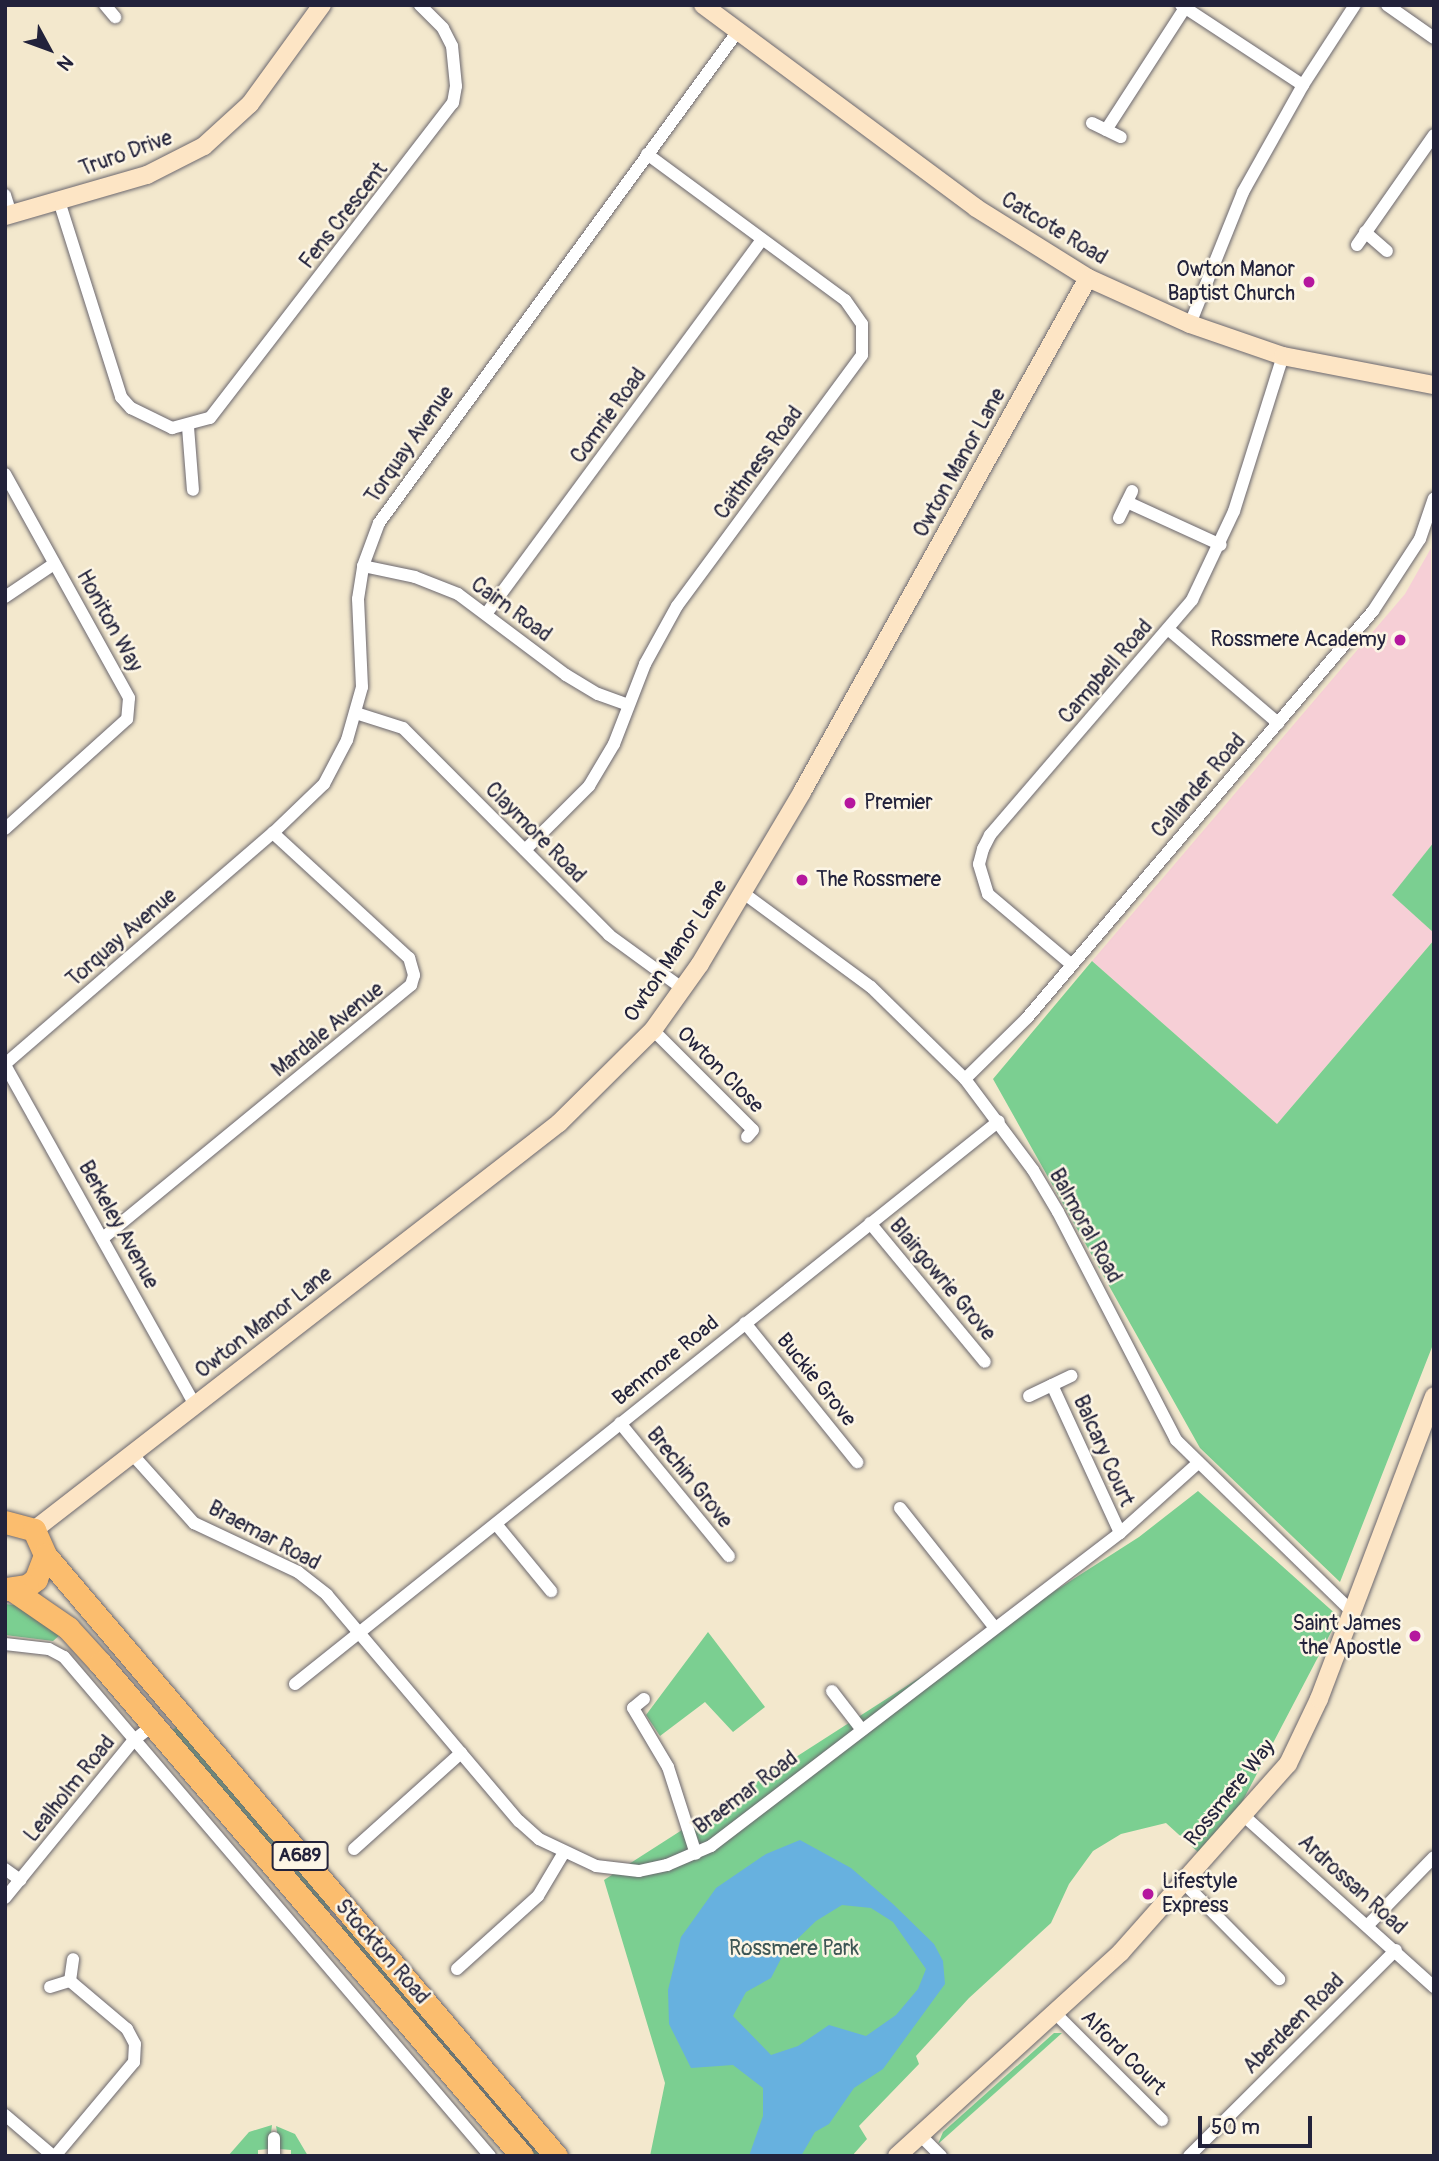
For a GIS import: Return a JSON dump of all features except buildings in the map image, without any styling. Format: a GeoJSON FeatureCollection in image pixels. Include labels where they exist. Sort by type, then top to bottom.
{"type":"FeatureCollection","features":[{"type":"Feature","properties":{"kind":"highway","name":"Stockton Road"},"geometry":{"type":"LineString","coordinates":[[16,1519],[556,2156]]}},
{"type":"Feature","properties":{"kind":"highway"},"geometry":{"type":"LineString","coordinates":[[9,1590],[36,1579],[45,1555]]}},
{"type":"Feature","properties":{"kind":"highway","name":"Stockton Road"},"geometry":{"type":"LineString","coordinates":[[9,1590],[68,1628],[522,2156]]}},
{"type":"Feature","properties":{"kind":"street"},"geometry":{"type":"LineString","coordinates":[[105,5],[115,17]]}},
{"type":"Feature","properties":{"kind":"street","name":"Fens Crescent"},"geometry":{"type":"LineString","coordinates":[[188,427],[220,409],[453,103],[457,86],[452,46],[443,28],[420,5]]}},
{"type":"Feature","properties":{"kind":"street","name":"Catcote Road"},"geometry":{"type":"LineString","coordinates":[[703,5],[976,208],[1088,278],[1190,324],[1283,356],[1434,385]]}},
{"type":"Feature","properties":{"kind":"street"},"geometry":{"type":"LineString","coordinates":[[1190,324],[1243,192],[1303,85],[1355,5]]}},
{"type":"Feature","properties":{"kind":"street"},"geometry":{"type":"LineString","coordinates":[[1387,5],[1434,38]]}},
{"type":"Feature","properties":{"kind":"street","name":"Truro Drive"},"geometry":{"type":"LineString","coordinates":[[8,216],[147,175],[204,146],[250,104],[320,6]]}},
{"type":"Feature","properties":{"kind":"street"},"geometry":{"type":"LineString","coordinates":[[1106,130],[1183,7],[1303,85]]}},
{"type":"Feature","properties":{"kind":"street","name":"Torquay Avenue"},"geometry":{"type":"LineString","coordinates":[[5,1064],[274,833],[324,784],[339,761],[356,713],[362,687],[357,626],[363,566],[393,498],[738,31]]}},
{"type":"Feature","properties":{"kind":"street"},"geometry":{"type":"LineString","coordinates":[[1092,123],[1121,137]]}},
{"type":"Feature","properties":{"kind":"street"},"geometry":{"type":"LineString","coordinates":[[1357,245],[1434,135]]}},
{"type":"Feature","properties":{"kind":"street","name":"Caithness Road"},"geometry":{"type":"LineString","coordinates":[[525,850],[589,786],[614,744],[628,705],[677,606],[862,355],[865,334],[850,305],[647,154]]}},
{"type":"Feature","properties":{"kind":"street"},"geometry":{"type":"LineString","coordinates":[[5,195],[8,216]]}},
{"type":"Feature","properties":{"kind":"street"},"geometry":{"type":"LineString","coordinates":[[59,201],[121,397],[148,418],[172,428],[188,427],[193,490]]}},
{"type":"Feature","properties":{"kind":"street"},"geometry":{"type":"LineString","coordinates":[[1365,232],[1387,251]]}},
{"type":"Feature","properties":{"kind":"street","name":"Comrie Road"},"geometry":{"type":"LineString","coordinates":[[486,614],[762,240]]}},
{"type":"Feature","properties":{"kind":"street","name":"Owton Manor Lane"},"geometry":{"type":"LineString","coordinates":[[16,1519],[132,1454],[559,1124],[653,1030],[683,989],[742,892],[1088,278]]}},
{"type":"Feature","properties":{"kind":"street","name":"Campbell Road"},"geometry":{"type":"LineString","coordinates":[[1072,965],[988,894],[979,864],[990,835],[1192,600],[1221,545],[1283,356]]}},
{"type":"Feature","properties":{"kind":"street","name":"Honiton Way"},"geometry":{"type":"LineString","coordinates":[[5,474],[130,698],[127,719],[5,829]]}},
{"type":"Feature","properties":{"kind":"street"},"geometry":{"type":"LineString","coordinates":[[1119,518],[1130,496],[1221,545]]}},
{"type":"Feature","properties":{"kind":"street","name":"Callander Road"},"geometry":{"type":"LineString","coordinates":[[965,1079],[1027,1018],[1399,577],[1420,539],[1434,498]]}},
{"type":"Feature","properties":{"kind":"street"},"geometry":{"type":"LineString","coordinates":[[5,597],[54,564]]}},
{"type":"Feature","properties":{"kind":"street","name":"Cairn Road"},"geometry":{"type":"LineString","coordinates":[[363,566],[441,586],[486,614],[566,675],[598,694],[628,705]]}},
{"type":"Feature","properties":{"kind":"street"},"geometry":{"type":"LineString","coordinates":[[1168,629],[1278,723]]}},
{"type":"Feature","properties":{"kind":"street","name":"Claymore Road"},"geometry":{"type":"LineString","coordinates":[[356,713],[403,728],[610,935],[683,989]]}},
{"type":"Feature","properties":{"kind":"street","name":"Mardale Avenue"},"geometry":{"type":"LineString","coordinates":[[103,1238],[411,985],[414,975],[409,958],[274,833]]}},
{"type":"Feature","properties":{"kind":"street","name":"Balmoral Road"},"geometry":{"type":"LineString","coordinates":[[742,892],[872,987],[965,1079],[999,1121],[1086,1262],[1176,1440],[1353,1613]]}},
{"type":"Feature","properties":{"kind":"street","name":"Owton Close"},"geometry":{"type":"LineString","coordinates":[[653,1030],[753,1130],[747,1137]]}},
{"type":"Feature","properties":{"kind":"street","name":"Berkeley Avenue"},"geometry":{"type":"LineString","coordinates":[[5,1064],[195,1405]]}},
{"type":"Feature","properties":{"kind":"street","name":"Benmore Road"},"geometry":{"type":"LineString","coordinates":[[295,1684],[999,1121]]}},
{"type":"Feature","properties":{"kind":"street","name":"Blairgowrie Grove"},"geometry":{"type":"LineString","coordinates":[[870,1223],[985,1362]]}},
{"type":"Feature","properties":{"kind":"street","name":"Buckie Grove"},"geometry":{"type":"LineString","coordinates":[[744,1323],[857,1462]]}},
{"type":"Feature","properties":{"kind":"street","name":"Balcary Court"},"geometry":{"type":"LineString","coordinates":[[1029,1396],[1071,1376]]}},
{"type":"Feature","properties":{"kind":"street","name":"Balcary Court"},"geometry":{"type":"LineString","coordinates":[[1052,1385],[1119,1532]]}},
{"type":"Feature","properties":{"kind":"street","name":"Rossmere Way"},"geometry":{"type":"LineString","coordinates":[[897,2156],[1056,2014],[1185,1884],[1288,1764],[1353,1613],[1434,1396]]}},
{"type":"Feature","properties":{"kind":"street","name":"Brechin Grove"},"geometry":{"type":"LineString","coordinates":[[620,1423],[729,1556]]}},
{"type":"Feature","properties":{"kind":"street","name":"Braemar Road"},"geometry":{"type":"LineString","coordinates":[[132,1454],[194,1523],[298,1572],[327,1595],[519,1821],[563,1854],[596,1866],[639,1871],[696,1854],[1119,1532],[1198,1463]]}},
{"type":"Feature","properties":{"kind":"street"},"geometry":{"type":"LineString","coordinates":[[900,1508],[995,1628]]}},
{"type":"Feature","properties":{"kind":"street"},"geometry":{"type":"LineString","coordinates":[[496,1524],[551,1591]]}},
{"type":"Feature","properties":{"kind":"street"},"geometry":{"type":"LineString","coordinates":[[5,1644],[49,1649],[64,1657],[490,2156]]}},
{"type":"Feature","properties":{"kind":"street"},"geometry":{"type":"LineString","coordinates":[[832,1691],[862,1730]]}},
{"type":"Feature","properties":{"kind":"street"},"geometry":{"type":"LineString","coordinates":[[644,1699],[628,1712],[668,1766],[696,1854]]}},
{"type":"Feature","properties":{"kind":"street","name":"Lealholm Road"},"geometry":{"type":"LineString","coordinates":[[5,1898],[134,1740],[153,1725]]}},
{"type":"Feature","properties":{"kind":"street"},"geometry":{"type":"LineString","coordinates":[[355,1849],[461,1754]]}},
{"type":"Feature","properties":{"kind":"street","name":"Ardrossan Road"},"geometry":{"type":"LineString","coordinates":[[1243,1815],[1369,1924],[1434,1987]]}},
{"type":"Feature","properties":{"kind":"street"},"geometry":{"type":"LineString","coordinates":[[457,1969],[538,1896],[563,1854]]}},
{"type":"Feature","properties":{"kind":"street"},"geometry":{"type":"LineString","coordinates":[[1369,1924],[1434,1857]]}},
{"type":"Feature","properties":{"kind":"street"},"geometry":{"type":"LineString","coordinates":[[5,1869],[20,1880]]}},
{"type":"Feature","properties":{"kind":"street"},"geometry":{"type":"LineString","coordinates":[[1185,1884],[1279,1979]]}},
{"type":"Feature","properties":{"kind":"street","name":"Aberdeen Road"},"geometry":{"type":"LineString","coordinates":[[1189,2156],[1396,1950]]}},
{"type":"Feature","properties":{"kind":"street"},"geometry":{"type":"LineString","coordinates":[[70,1981],[73,1958]]}},
{"type":"Feature","properties":{"kind":"street"},"geometry":{"type":"LineString","coordinates":[[50,1987],[70,1981]]}},
{"type":"Feature","properties":{"kind":"street"},"geometry":{"type":"LineString","coordinates":[[5,2115],[54,2156],[134,2062],[135,2044],[127,2029],[70,1981]]}},
{"type":"Feature","properties":{"kind":"street","name":"Alford Court"},"geometry":{"type":"LineString","coordinates":[[1056,2014],[1163,2120]]}},
{"type":"Feature","properties":{"kind":"street"},"geometry":{"type":"LineString","coordinates":[[920,2135],[941,2156]]}},
{"type":"Feature","properties":{"kind":"street"},"geometry":{"type":"LineString","coordinates":[[274,2138],[274,2156]]}},
{"type":"Feature","properties":{"kind":"shaded area"},"geometry":{"type":"Polygon","coordinates":[[[1431,548],[1434,842],[1393,895],[1434,933],[1434,940],[1277,1124],[1092,961],[1405,594],[1431,548]]]}},
{"type":"Feature","properties":{"kind":"green space"},"geometry":{"type":"Polygon","coordinates":[[[1434,842],[1434,933],[1392,895],[1434,842]]]}},
{"type":"Feature","properties":{"kind":"green space"},"geometry":{"type":"Polygon","coordinates":[[[1434,940],[1434,1342],[1340,1582],[1200,1448],[993,1079],[1092,961],[1277,1124],[1434,940]]]}},
{"type":"Feature","properties":{"kind":"green space","name":"Rossmere Park"},"geometry":{"type":"Polygon","coordinates":[[[1198,1491],[1339,1617],[1240,1806],[1199,1853],[1166,1823],[1121,1834],[1093,1851],[1069,1884],[1051,1923],[969,1998],[916,2056],[919,2064],[859,2126],[867,2139],[852,2156],[650,2156],[665,2083],[604,1880],[1139,1537],[1198,1491]]]}},
{"type":"Feature","properties":{"kind":"green space"},"geometry":{"type":"Polygon","coordinates":[[[5,1604],[15,1605],[60,1635],[53,1641],[5,1635],[5,1604]]]}},
{"type":"Feature","properties":{"kind":"green space"},"geometry":{"type":"Polygon","coordinates":[[[708,1632],[765,1707],[733,1732],[705,1702],[660,1736],[646,1715],[708,1632]]]}},
{"type":"Feature","properties":{"kind":"green space"},"geometry":{"type":"Polygon","coordinates":[[[177,1727],[331,1908],[327,1912],[170,1731],[177,1727]]]}},
{"type":"Feature","properties":{"kind":"green space"},"geometry":{"type":"Polygon","coordinates":[[[342,1925],[348,1926],[544,2156],[531,2156],[338,1929],[342,1925]]]}},
{"type":"Feature","properties":{"kind":"green space"},"geometry":{"type":"Polygon","coordinates":[[[1054,2033],[1062,2033],[938,2144],[943,2132],[1054,2033]]]}},
{"type":"Feature","properties":{"kind":"green space"},"geometry":{"type":"Polygon","coordinates":[[[272,2125],[269,2149],[258,2150],[258,2156],[228,2156],[249,2132],[272,2125]]]}},
{"type":"Feature","properties":{"kind":"green space"},"geometry":{"type":"Polygon","coordinates":[[[276,2126],[295,2134],[308,2156],[291,2156],[291,2150],[280,2149],[276,2126]]]}},
{"type":"Feature","properties":{"kind":"water"},"geometry":{"type":"Polygon","coordinates":[[[800,1840],[851,1868],[934,1944],[943,1961],[945,1984],[883,2069],[854,2088],[829,2124],[815,2132],[801,2156],[749,2156],[763,2116],[763,2088],[733,2065],[691,2068],[669,2024],[668,1990],[681,1937],[716,1888],[766,1854],[800,1840]],[[842,1905],[816,1921],[785,1951],[771,1978],[746,1992],[733,2016],[771,2055],[798,2046],[829,2025],[866,2036],[896,2015],[918,1989],[926,1969],[893,1922],[871,1908],[842,1905]]]}},
{"type":"Feature","properties":{"kind":"place","name":"Owton Manor Baptist Church"},"geometry":{"type":"Point","coordinates":[1309,282]}},
{"type":"Feature","properties":{"kind":"place","name":"Rossmere Academy"},"geometry":{"type":"Point","coordinates":[1400,640]}},
{"type":"Feature","properties":{"kind":"place","name":"Premier"},"geometry":{"type":"Point","coordinates":[850,803]}},
{"type":"Feature","properties":{"kind":"place","name":"The Rossmere"},"geometry":{"type":"Point","coordinates":[802,880]}},
{"type":"Feature","properties":{"kind":"place","name":"Saint James the Apostle"},"geometry":{"type":"Point","coordinates":[1415,1636]}},
{"type":"Feature","properties":{"kind":"place","name":"Lifestyle Express"},"geometry":{"type":"Point","coordinates":[1148,1894]}}]}
